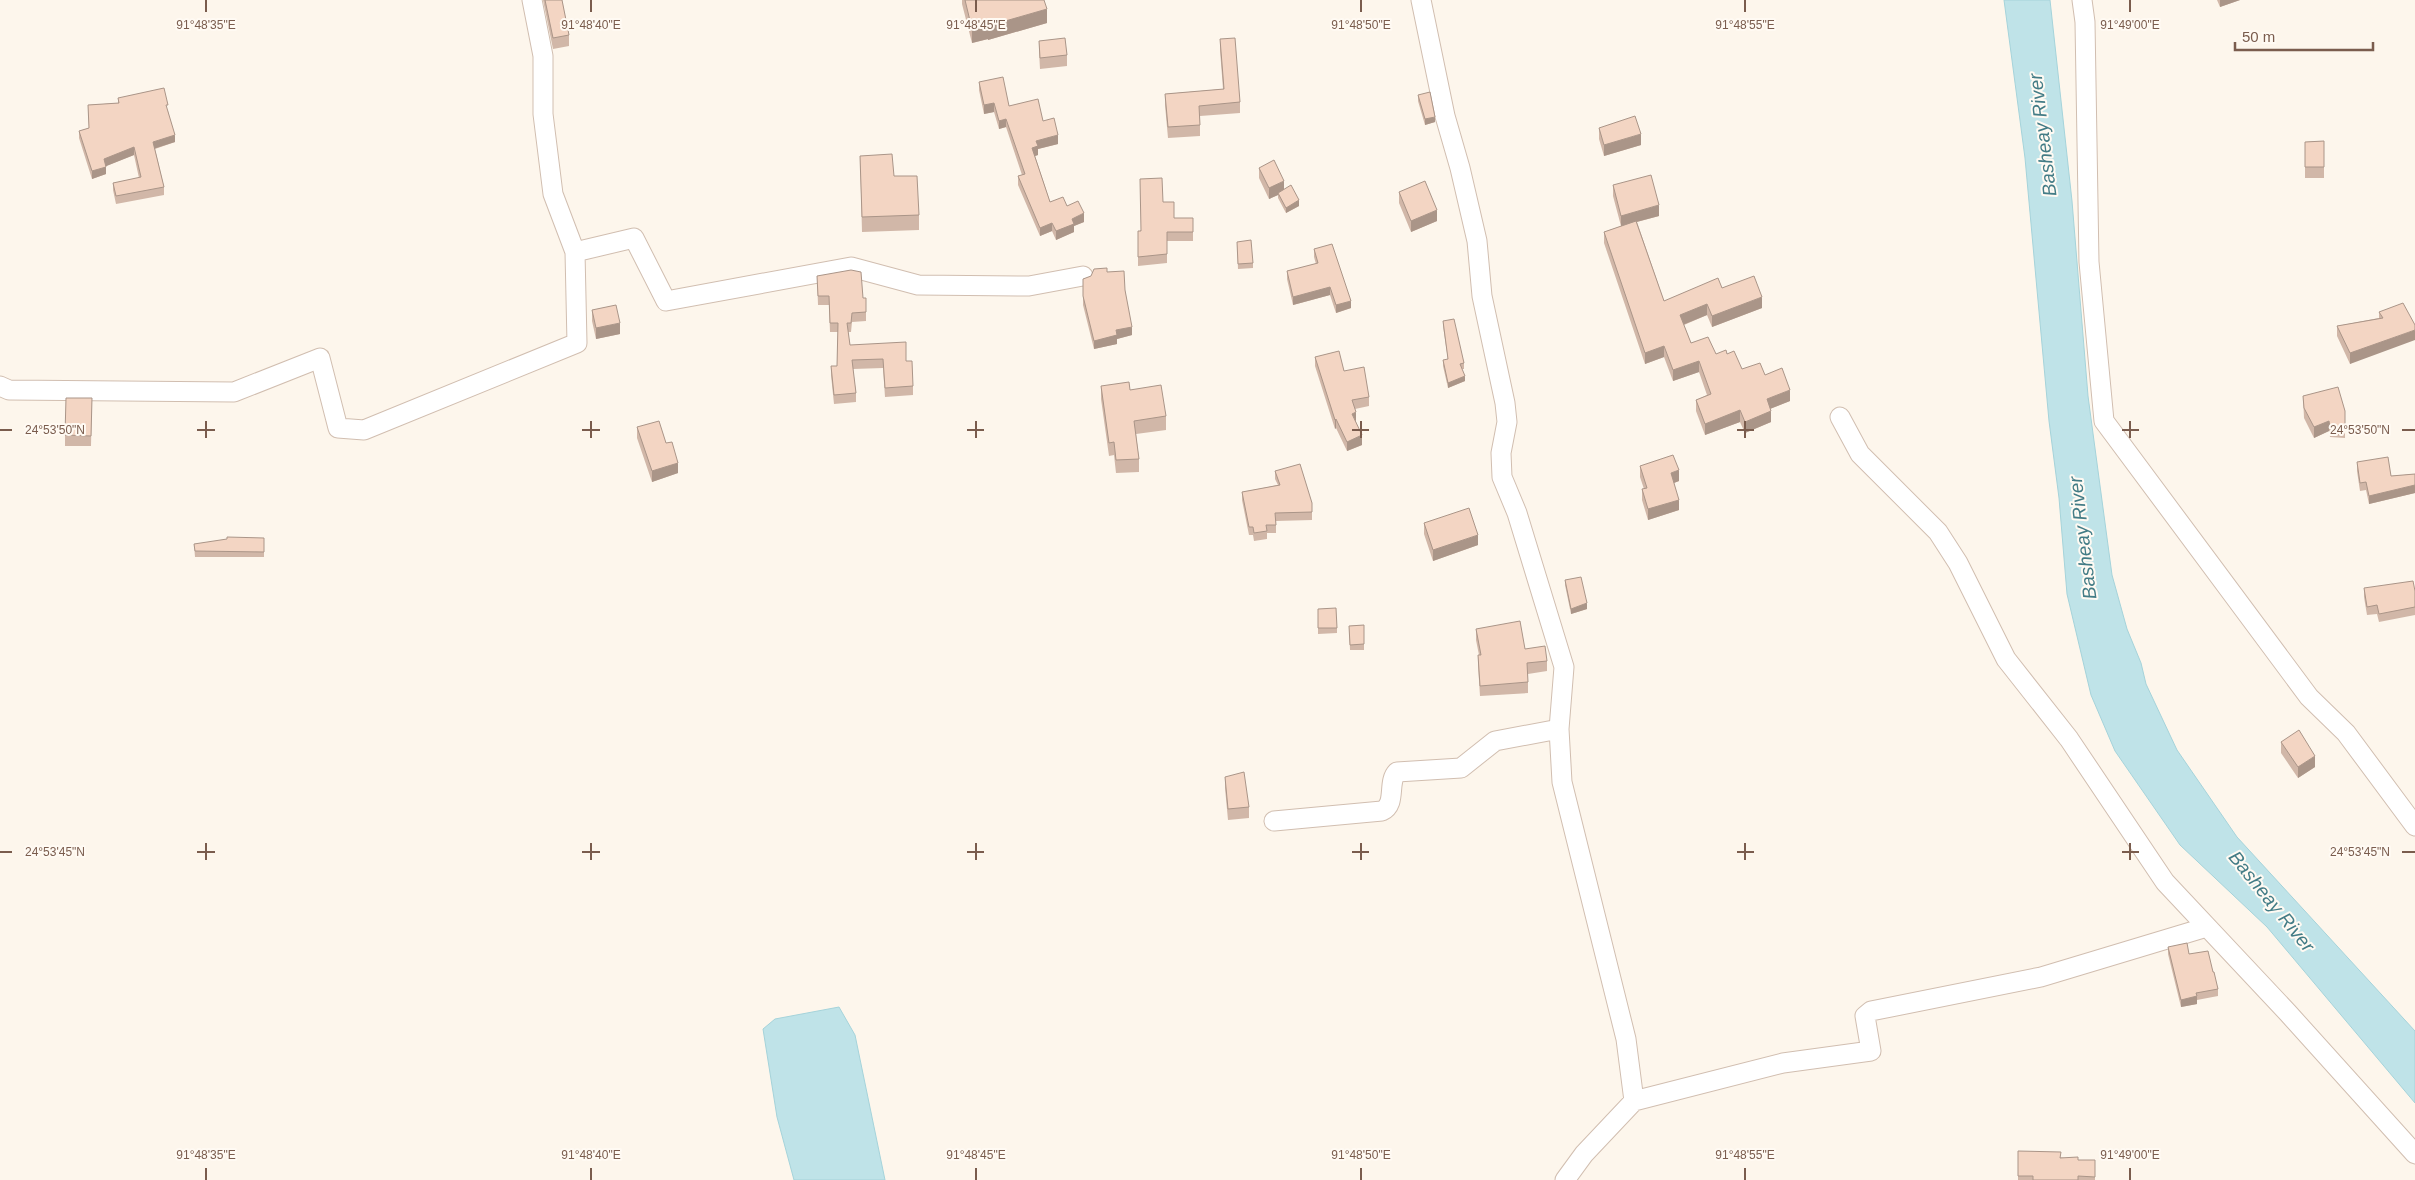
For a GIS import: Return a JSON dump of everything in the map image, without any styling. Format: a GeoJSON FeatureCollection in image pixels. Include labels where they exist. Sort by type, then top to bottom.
{"type":"FeatureCollection","features":[{"type":"Feature","properties":{"kind":"street"},"geometry":{"type":"LineString","coordinates":[[0,386],[9,390],[234,392],[320,358],[338,428],[364,430],[577,343],[575,252],[553,194],[543,114],[543,56],[532,0]]}},
{"type":"Feature","properties":{"kind":"street"},"geometry":{"type":"LineString","coordinates":[[1421,0],[1445,116],[1460,168],[1477,241],[1482,296],[1506,403],[1507,422],[1501,453],[1502,477],[1530,550],[1564,667],[1559,729],[1562,782],[1626,1039],[1634,1101]]}},
{"type":"Feature","properties":{"kind":"street"},"geometry":{"type":"LineString","coordinates":[[2082,0],[2085,22],[2089,262],[2104,421],[2309,697],[2346,734],[2415,826]]}},
{"type":"Feature","properties":{"kind":"street"},"geometry":{"type":"LineString","coordinates":[[575,252],[634,238],[666,301],[852,267],[918,285],[1028,286],[1083,276]]}},
{"type":"Feature","properties":{"kind":"street"},"geometry":{"type":"LineString","coordinates":[[1840,417],[1860,454],[1938,532],[1958,563],[2006,659],[2069,739],[2165,882],[2288,1013],[2415,1154]]}},
{"type":"Feature","properties":{"kind":"street"},"geometry":{"type":"LineString","coordinates":[[1274,821],[1382,811],[1390,804],[1393,776],[1397,772],[1461,768],[1496,741],[1559,729]]}},
{"type":"Feature","properties":{"kind":"street"},"geometry":{"type":"LineString","coordinates":[[1565,1180],[1584,1154],[1634,1101],[1783,1063],[1871,1051],[1865,1016],[1871,1011],[2041,977],[2207,927]]}},
{"type":"Feature","properties":{"kind":"water","name":"Basheay River"},"geometry":{"type":"Polygon","coordinates":[[[2004,0],[2050,0],[2072,201],[2088,396],[2112,575],[2127,629],[2141,663],[2146,684],[2177,750],[2237,837],[2415,1031],[2415,1103],[2267,927],[2180,845],[2115,751],[2091,695],[2067,594],[2025,158],[2004,0]]]}},
{"type":"Feature","properties":{"kind":"water"},"geometry":{"type":"Polygon","coordinates":[[[839,1007],[855,1035],[885,1180],[794,1180],[777,1117],[763,1029],[775,1019],[839,1007]]]}},
{"type":"Feature","properties":{"kind":"building"},"geometry":{"type":"Polygon","coordinates":[[[545,0],[562,0],[569,35],[553,38],[545,0]]]}},
{"type":"Feature","properties":{"kind":"building"},"geometry":{"type":"Polygon","coordinates":[[[965,0],[1044,0],[1047,9],[972,29],[965,0]]]}},
{"type":"Feature","properties":{"kind":"building"},"geometry":{"type":"Polygon","coordinates":[[[1065,38],[1067,55],[1040,58],[1039,41],[1065,38]]]}},
{"type":"Feature","properties":{"kind":"building"},"geometry":{"type":"Polygon","coordinates":[[[1235,38],[1240,102],[1199,106],[1200,125],[1168,127],[1165,94],[1224,89],[1220,39],[1235,38]]]}},
{"type":"Feature","properties":{"kind":"building"},"geometry":{"type":"Polygon","coordinates":[[[1003,77],[1009,106],[1038,99],[1043,121],[1054,118],[1058,135],[1036,141],[1038,146],[1032,148],[1050,202],[1063,197],[1067,206],[1078,201],[1084,213],[1072,219],[1074,224],[1056,231],[1052,223],[1040,228],[1018,176],[1025,174],[1006,119],[999,121],[994,103],[984,105],[979,82],[1003,77]]]}},
{"type":"Feature","properties":{"kind":"building"},"geometry":{"type":"Polygon","coordinates":[[[164,88],[168,105],[166,105],[175,135],[153,142],[164,187],[116,196],[113,183],[141,177],[134,147],[104,159],[106,167],[92,171],[79,131],[89,128],[88,105],[119,103],[118,98],[164,88]]]}},
{"type":"Feature","properties":{"kind":"building"},"geometry":{"type":"Polygon","coordinates":[[[1430,92],[1435,117],[1425,119],[1418,95],[1430,92]]]}},
{"type":"Feature","properties":{"kind":"building"},"geometry":{"type":"Polygon","coordinates":[[[1635,116],[1641,134],[1604,145],[1599,128],[1635,116]]]}},
{"type":"Feature","properties":{"kind":"building"},"geometry":{"type":"Polygon","coordinates":[[[2324,141],[2324,167],[2305,167],[2305,142],[2324,141]]]}},
{"type":"Feature","properties":{"kind":"building"},"geometry":{"type":"Polygon","coordinates":[[[892,154],[894,176],[917,176],[919,215],[862,217],[860,156],[892,154]]]}},
{"type":"Feature","properties":{"kind":"building"},"geometry":{"type":"Polygon","coordinates":[[[1274,160],[1284,181],[1269,188],[1259,168],[1274,160]]]}},
{"type":"Feature","properties":{"kind":"building"},"geometry":{"type":"Polygon","coordinates":[[[1651,175],[1659,205],[1621,216],[1613,185],[1651,175]]]}},
{"type":"Feature","properties":{"kind":"building"},"geometry":{"type":"Polygon","coordinates":[[[1162,178],[1163,202],[1174,202],[1174,218],[1193,218],[1193,232],[1167,232],[1167,254],[1138,257],[1138,231],[1141,231],[1140,179],[1162,178]]]}},
{"type":"Feature","properties":{"kind":"building"},"geometry":{"type":"Polygon","coordinates":[[[1425,181],[1437,210],[1411,221],[1399,192],[1425,181]]]}},
{"type":"Feature","properties":{"kind":"building"},"geometry":{"type":"Polygon","coordinates":[[[1291,185],[1299,200],[1286,208],[1278,193],[1291,185]]]}},
{"type":"Feature","properties":{"kind":"building"},"geometry":{"type":"Polygon","coordinates":[[[1636,221],[1664,301],[1718,278],[1722,288],[1754,276],[1762,297],[1712,316],[1707,304],[1680,315],[1691,343],[1708,337],[1716,354],[1726,350],[1727,354],[1734,351],[1742,369],[1760,363],[1765,375],[1782,368],[1790,390],[1767,399],[1771,411],[1745,422],[1740,410],[1705,424],[1696,400],[1711,394],[1699,361],[1673,370],[1664,346],[1645,353],[1604,232],[1636,221]]]}},
{"type":"Feature","properties":{"kind":"building"},"geometry":{"type":"Polygon","coordinates":[[[1251,240],[1253,263],[1238,264],[1237,242],[1251,240]]]}},
{"type":"Feature","properties":{"kind":"building"},"geometry":{"type":"Polygon","coordinates":[[[1332,244],[1351,301],[1336,305],[1330,287],[1293,297],[1287,271],[1318,263],[1314,249],[1332,244]]]}},
{"type":"Feature","properties":{"kind":"building"},"geometry":{"type":"Polygon","coordinates":[[[1107,268],[1107,272],[1124,271],[1125,290],[1132,327],[1116,330],[1117,335],[1094,341],[1083,296],[1083,279],[1091,276],[1094,269],[1107,268]]]}},
{"type":"Feature","properties":{"kind":"building"},"geometry":{"type":"Polygon","coordinates":[[[851,270],[861,272],[863,298],[866,298],[866,312],[852,313],[851,323],[847,323],[850,345],[906,342],[906,361],[912,361],[913,386],[885,388],[883,359],[852,360],[856,393],[834,395],[831,366],[837,366],[838,323],[830,323],[829,296],[818,296],[817,276],[851,270]]]}},
{"type":"Feature","properties":{"kind":"building"},"geometry":{"type":"Polygon","coordinates":[[[2403,303],[2415,325],[2415,330],[2350,353],[2337,326],[2383,318],[2379,312],[2403,303]]]}},
{"type":"Feature","properties":{"kind":"building"},"geometry":{"type":"Polygon","coordinates":[[[616,305],[620,323],[596,328],[592,310],[616,305]]]}},
{"type":"Feature","properties":{"kind":"building"},"geometry":{"type":"Polygon","coordinates":[[[1454,319],[1464,363],[1460,364],[1465,376],[1448,383],[1443,360],[1448,359],[1443,321],[1454,319]]]}},
{"type":"Feature","properties":{"kind":"building"},"geometry":{"type":"Polygon","coordinates":[[[1339,351],[1344,371],[1364,367],[1369,397],[1352,400],[1356,412],[1352,414],[1362,435],[1347,442],[1335,420],[1315,357],[1339,351]]]}},
{"type":"Feature","properties":{"kind":"building"},"geometry":{"type":"Polygon","coordinates":[[[1129,382],[1130,390],[1161,385],[1166,416],[1134,421],[1139,459],[1116,460],[1114,442],[1109,443],[1101,386],[1129,382]]]}},
{"type":"Feature","properties":{"kind":"building"},"geometry":{"type":"Polygon","coordinates":[[[2338,387],[2345,411],[2345,427],[2330,427],[2329,421],[2314,427],[2304,408],[2303,396],[2338,387]]]}},
{"type":"Feature","properties":{"kind":"building"},"geometry":{"type":"Polygon","coordinates":[[[66,398],[92,398],[91,436],[65,435],[66,398]]]}},
{"type":"Feature","properties":{"kind":"building"},"geometry":{"type":"Polygon","coordinates":[[[659,421],[666,443],[672,442],[678,463],[652,471],[637,427],[659,421]]]}},
{"type":"Feature","properties":{"kind":"building"},"geometry":{"type":"Polygon","coordinates":[[[1673,455],[1679,470],[1671,473],[1679,500],[1648,509],[1642,489],[1647,488],[1640,466],[1673,455]]]}},
{"type":"Feature","properties":{"kind":"building"},"geometry":{"type":"Polygon","coordinates":[[[2388,457],[2391,476],[2415,474],[2415,485],[2369,496],[2366,482],[2360,483],[2357,462],[2388,457]]]}},
{"type":"Feature","properties":{"kind":"building"},"geometry":{"type":"Polygon","coordinates":[[[1300,464],[1312,503],[1312,512],[1275,513],[1276,525],[1266,525],[1267,531],[1254,533],[1253,527],[1249,527],[1242,492],[1280,485],[1275,471],[1300,464]]]}},
{"type":"Feature","properties":{"kind":"building"},"geometry":{"type":"Polygon","coordinates":[[[1469,508],[1478,535],[1433,550],[1424,523],[1469,508]]]}},
{"type":"Feature","properties":{"kind":"building"},"geometry":{"type":"Polygon","coordinates":[[[227,537],[264,538],[264,552],[195,551],[194,544],[227,539],[227,537]]]}},
{"type":"Feature","properties":{"kind":"building"},"geometry":{"type":"Polygon","coordinates":[[[1581,577],[1587,603],[1571,609],[1565,580],[1581,577]]]}},
{"type":"Feature","properties":{"kind":"building"},"geometry":{"type":"Polygon","coordinates":[[[2413,581],[2415,607],[2379,614],[2377,605],[2367,607],[2364,588],[2413,581]]]}},
{"type":"Feature","properties":{"kind":"building"},"geometry":{"type":"Polygon","coordinates":[[[1336,608],[1337,628],[1318,628],[1318,609],[1336,608]]]}},
{"type":"Feature","properties":{"kind":"building"},"geometry":{"type":"Polygon","coordinates":[[[1520,621],[1525,649],[1545,646],[1547,661],[1527,663],[1528,682],[1480,686],[1478,655],[1481,655],[1476,629],[1520,621]]]}},
{"type":"Feature","properties":{"kind":"building"},"geometry":{"type":"Polygon","coordinates":[[[1364,625],[1364,644],[1350,645],[1349,626],[1364,625]]]}},
{"type":"Feature","properties":{"kind":"building"},"geometry":{"type":"Polygon","coordinates":[[[2299,730],[2315,756],[2298,767],[2281,742],[2299,730]]]}},
{"type":"Feature","properties":{"kind":"building"},"geometry":{"type":"Polygon","coordinates":[[[1244,772],[1249,807],[1228,809],[1225,777],[1244,772]]]}},
{"type":"Feature","properties":{"kind":"building"},"geometry":{"type":"Polygon","coordinates":[[[2187,943],[2189,954],[2208,951],[2218,989],[2196,993],[2197,996],[2181,1000],[2168,947],[2187,943]]]}},
{"type":"Feature","properties":{"kind":"building"},"geometry":{"type":"Polygon","coordinates":[[[2018,1151],[2061,1152],[2060,1158],[2078,1157],[2078,1160],[2095,1160],[2095,1177],[2078,1176],[2078,1180],[2033,1180],[2033,1176],[2018,1176],[2018,1151]]]}}]}
